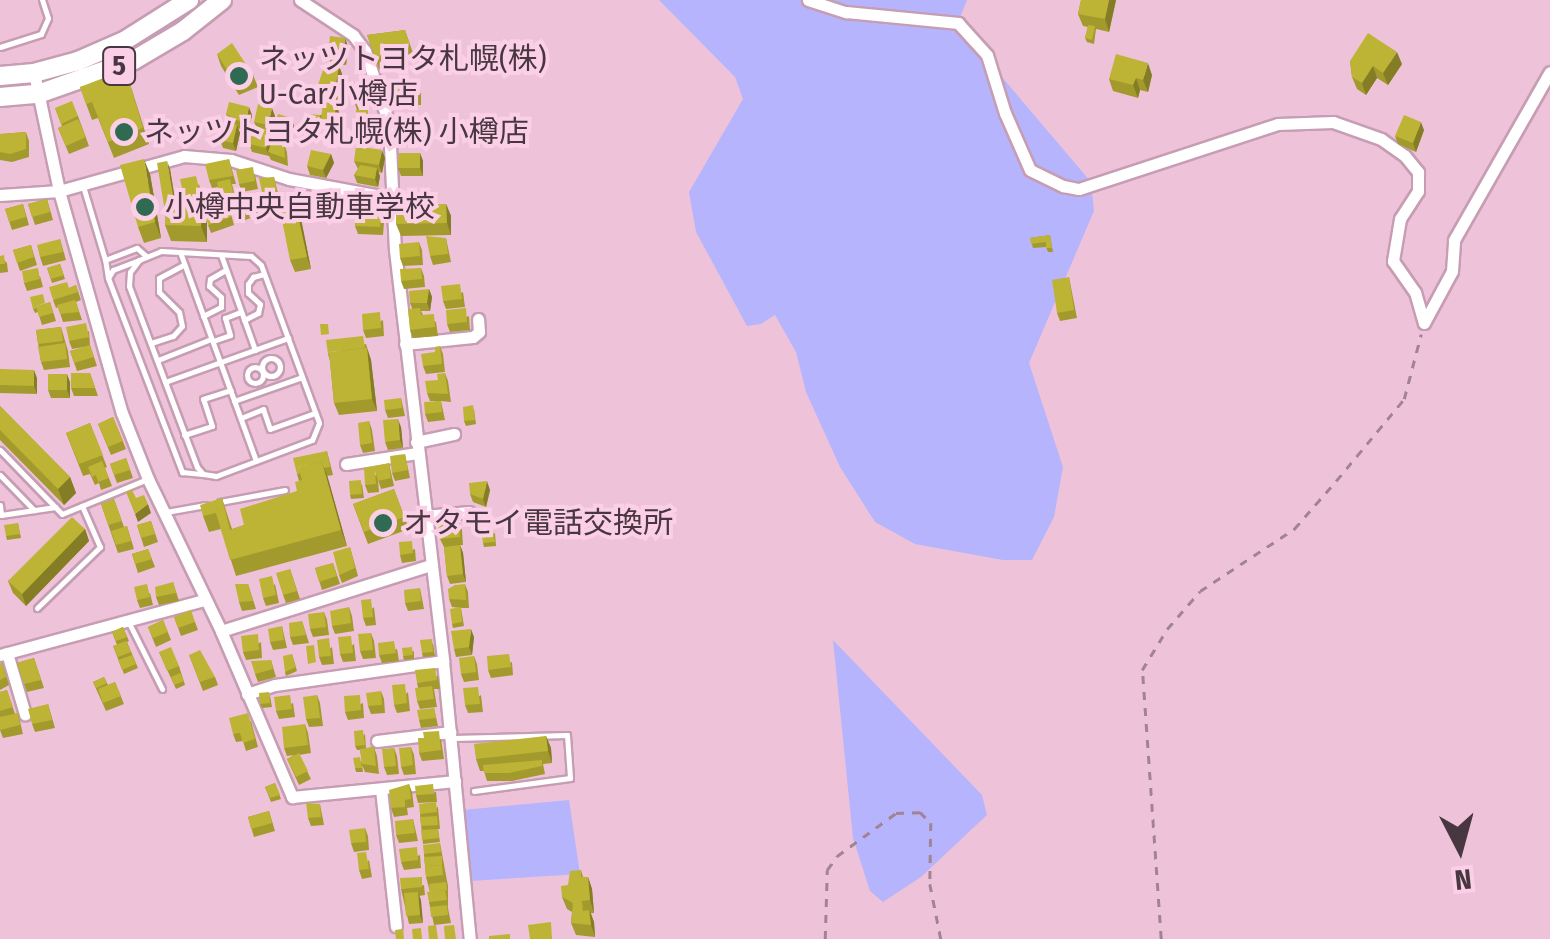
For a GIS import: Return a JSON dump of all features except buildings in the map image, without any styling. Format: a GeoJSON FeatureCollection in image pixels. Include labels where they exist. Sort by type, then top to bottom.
{"type":"FeatureCollection","features":[{"type":"Feature","properties":{"kind":"highway","name":"5"},"geometry":{"type":"LineString","coordinates":[[0,76],[34,73],[124,41],[169,6],[189,0]]}},
{"type":"Feature","properties":{"kind":"highway","name":"5"},"geometry":{"type":"LineString","coordinates":[[0,98],[38,94],[134,60],[183,31],[222,0]]}},
{"type":"Feature","properties":{"kind":"street"},"geometry":{"type":"LineString","coordinates":[[300,0],[353,35],[365,51],[390,124],[392,198],[405,344],[444,661],[470,939]]}},
{"type":"Feature","properties":{"kind":"street"},"geometry":{"type":"LineString","coordinates":[[808,0],[846,12],[958,23],[988,56],[1005,113],[1030,170],[1063,186],[1079,188],[1278,124],[1333,122],[1381,139],[1405,156],[1418,172],[1418,191],[1400,219],[1393,261],[1415,292],[1424,322]]}},
{"type":"Feature","properties":{"kind":"street"},"geometry":{"type":"LineString","coordinates":[[1424,322],[1452,271],[1454,240],[1550,72]]}},
{"type":"Feature","properties":{"kind":"street"},"geometry":{"type":"LineString","coordinates":[[34,73],[58,191],[122,413],[292,797],[455,781]]}},
{"type":"Feature","properties":{"kind":"street"},"geometry":{"type":"LineString","coordinates":[[0,195],[58,191],[184,156],[232,160],[289,180],[392,198]]}},
{"type":"Feature","properties":{"kind":"street"},"geometry":{"type":"LineString","coordinates":[[405,344],[473,337],[479,332],[478,319]]}},
{"type":"Feature","properties":{"kind":"street"},"geometry":{"type":"LineString","coordinates":[[346,464],[417,448],[454,434]]}},
{"type":"Feature","properties":{"kind":"street"},"geometry":{"type":"LineString","coordinates":[[424,516],[469,512]]}},
{"type":"Feature","properties":{"kind":"street"},"geometry":{"type":"LineString","coordinates":[[221,631],[430,564]]}},
{"type":"Feature","properties":{"kind":"street"},"geometry":{"type":"LineString","coordinates":[[25,714],[4,654],[204,600]]}},
{"type":"Feature","properties":{"kind":"street"},"geometry":{"type":"LineString","coordinates":[[246,694],[275,686],[444,661]]}},
{"type":"Feature","properties":{"kind":"street"},"geometry":{"type":"LineString","coordinates":[[377,740],[450,735]]}},
{"type":"Feature","properties":{"kind":"street"},"geometry":{"type":"LineString","coordinates":[[381,789],[396,926]]}},
{"type":"Feature","properties":{"kind":"lane"},"geometry":{"type":"LineString","coordinates":[[0,47],[41,34],[48,18],[42,0]]}},
{"type":"Feature","properties":{"kind":"lane"},"geometry":{"type":"LineString","coordinates":[[82,184],[108,278],[182,472],[216,476],[312,440],[319,422],[316,412],[264,274],[251,256],[161,251],[113,270],[108,278]]}},
{"type":"Feature","properties":{"kind":"lane"},"geometry":{"type":"LineString","coordinates":[[106,260],[137,248],[143,258]]}},
{"type":"Feature","properties":{"kind":"lane"},"geometry":{"type":"LineString","coordinates":[[180,252],[256,461]]}},
{"type":"Feature","properties":{"kind":"lane"},"geometry":{"type":"LineString","coordinates":[[221,255],[244,320],[254,366]]}},
{"type":"Feature","properties":{"kind":"lane"},"geometry":{"type":"LineString","coordinates":[[143,258],[130,272],[129,286],[184,435],[203,474]]}},
{"type":"Feature","properties":{"kind":"lane"},"geometry":{"type":"LineString","coordinates":[[151,344],[173,336],[182,326],[180,312],[159,292],[159,278],[184,265]]}},
{"type":"Feature","properties":{"kind":"lane"},"geometry":{"type":"LineString","coordinates":[[203,316],[221,307],[221,296],[209,286],[210,279],[226,270]]}},
{"type":"Feature","properties":{"kind":"lane"},"geometry":{"type":"LineString","coordinates":[[244,320],[258,313],[260,304],[248,292],[248,284],[253,277],[264,274]]}},
{"type":"Feature","properties":{"kind":"lane"},"geometry":{"type":"LineString","coordinates":[[157,360],[230,335],[224,318],[241,312]]}},
{"type":"Feature","properties":{"kind":"lane"},"geometry":{"type":"LineString","coordinates":[[165,382],[288,338]]}},
{"type":"Feature","properties":{"kind":"lane"},"geometry":{"type":"LineString","coordinates":[[254,366],[272,376],[280,365],[296,358]]}},
{"type":"Feature","properties":{"kind":"lane"},"geometry":{"type":"LineString","coordinates":[[254,366],[247,372],[250,382],[261,381],[268,359],[280,365]]}},
{"type":"Feature","properties":{"kind":"lane"},"geometry":{"type":"LineString","coordinates":[[234,401],[302,376]]}},
{"type":"Feature","properties":{"kind":"lane"},"geometry":{"type":"LineString","coordinates":[[184,435],[212,426],[203,399],[231,390]]}},
{"type":"Feature","properties":{"kind":"lane"},"geometry":{"type":"LineString","coordinates":[[241,418],[263,410],[270,429],[316,412]]}},
{"type":"Feature","properties":{"kind":"lane"},"geometry":{"type":"LineString","coordinates":[[0,450],[62,514],[148,479]]}},
{"type":"Feature","properties":{"kind":"lane"},"geometry":{"type":"LineString","coordinates":[[0,475],[34,510]]}},
{"type":"Feature","properties":{"kind":"lane"},"geometry":{"type":"LineString","coordinates":[[163,513],[285,490]]}},
{"type":"Feature","properties":{"kind":"lane"},"geometry":{"type":"LineString","coordinates":[[0,505],[1,515],[55,507]]}},
{"type":"Feature","properties":{"kind":"lane"},"geometry":{"type":"LineString","coordinates":[[37,608],[100,547],[82,506]]}},
{"type":"Feature","properties":{"kind":"lane"},"geometry":{"type":"LineString","coordinates":[[128,621],[162,688]]}},
{"type":"Feature","properties":{"kind":"lane"},"geometry":{"type":"LineString","coordinates":[[450,735],[567,735],[570,778],[474,791]]}},
{"type":"Feature","properties":{"kind":"path"},"geometry":{"type":"LineString","coordinates":[[1161,939],[1142,670],[1167,630],[1200,591],[1294,528],[1404,399],[1424,322]]}},
{"type":"Feature","properties":{"kind":"path"},"geometry":{"type":"LineString","coordinates":[[825,939],[827,870],[837,856],[896,813],[920,812],[931,823],[930,884],[942,939]]}},
{"type":"Feature","properties":{"kind":"shaded area"},"geometry":{"type":"Polygon","coordinates":[[[659,0],[967,0],[961,15],[962,30],[1091,182],[1094,211],[1029,363],[1063,467],[1054,517],[1032,560],[1003,560],[915,544],[875,522],[840,467],[806,392],[796,352],[775,315],[761,324],[747,326],[696,232],[689,192],[743,99],[735,77],[659,0]]]}},
{"type":"Feature","properties":{"kind":"shaded area"},"geometry":{"type":"Polygon","coordinates":[[[833,640],[982,795],[987,815],[921,877],[883,902],[870,891],[853,838],[833,640]]]}},
{"type":"Feature","properties":{"kind":"shaded area"},"geometry":{"type":"Polygon","coordinates":[[[569,800],[580,874],[471,881],[463,810],[569,800]]]}},
{"type":"Feature","properties":{"kind":"place","name":"ネッツトヨタ札幌(株) U-Car小樽店"},"geometry":{"type":"Point","coordinates":[239,76]}},
{"type":"Feature","properties":{"kind":"place","name":"ネッツトヨタ札幌(株) 小樽店"},"geometry":{"type":"Point","coordinates":[124,132]}},
{"type":"Feature","properties":{"kind":"place","name":"小樽中央自動車学校"},"geometry":{"type":"Point","coordinates":[145,207]}},
{"type":"Feature","properties":{"kind":"place","name":"オタモイ電話交換所"},"geometry":{"type":"Point","coordinates":[383,523]}}]}
